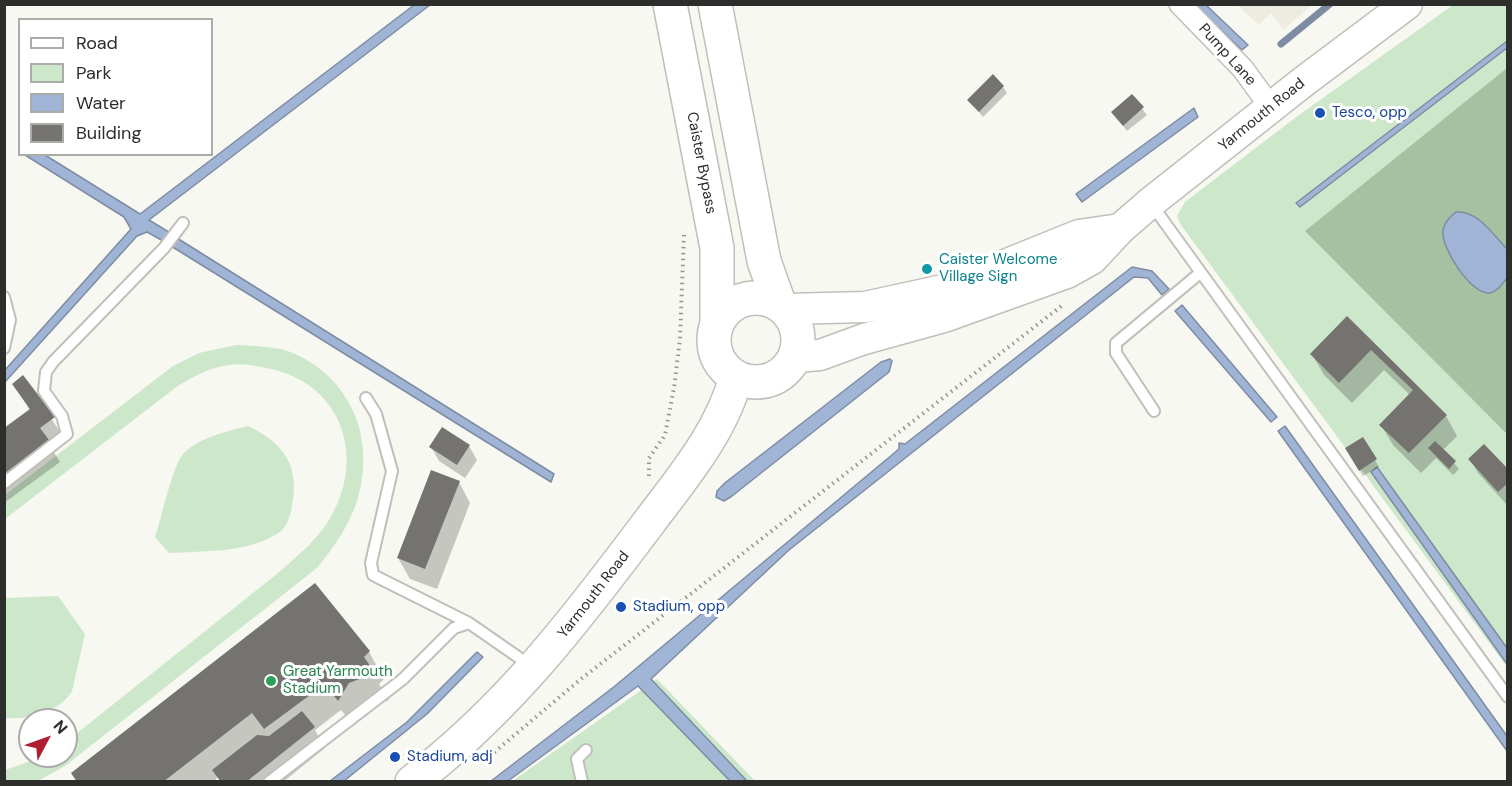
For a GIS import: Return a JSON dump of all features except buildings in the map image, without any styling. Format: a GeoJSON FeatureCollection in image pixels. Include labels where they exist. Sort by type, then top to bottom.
{"type":"FeatureCollection","features":[{"type":"Feature","properties":{"kind":"main road","name":"Caister Bypass"},"geometry":{"type":"LineString","coordinates":[[670,4],[717,248],[717,324]]}},
{"type":"Feature","properties":{"kind":"main road"},"geometry":{"type":"LineString","coordinates":[[715,4],[764,261],[782,306],[798,331],[796,357],[783,374],[772,380],[748,382],[736,377],[718,359],[714,346],[717,324],[738,301],[753,297],[782,306]]}},
{"type":"Feature","properties":{"kind":"main road","name":"Yarmouth Road"},"geometry":{"type":"LineString","coordinates":[[412,782],[445,756],[535,669],[588,605],[688,471],[730,398],[736,377]]}},
{"type":"Feature","properties":{"kind":"street","name":"Pump Lane"},"geometry":{"type":"LineString","coordinates":[[1180,4],[1243,69],[1272,109]]}},
{"type":"Feature","properties":{"kind":"street","name":"Yarmouth Road"},"geometry":{"type":"LineString","coordinates":[[796,357],[820,355],[864,339],[946,316],[1067,273],[1092,259],[1150,202],[1407,4]]}},
{"type":"Feature","properties":{"kind":"street"},"geometry":{"type":"LineString","coordinates":[[782,306],[865,307],[943,290],[1079,235],[1120,229]]}},
{"type":"Feature","properties":{"kind":"lane"},"geometry":{"type":"LineString","coordinates":[[1150,202],[1508,697]]}},
{"type":"Feature","properties":{"kind":"lane"},"geometry":{"type":"LineString","coordinates":[[4,483],[67,434],[62,416],[44,391],[46,372],[53,362],[164,248],[183,223]]}},
{"type":"Feature","properties":{"kind":"lane"},"geometry":{"type":"LineString","coordinates":[[1154,411],[1116,354],[1116,343],[1200,273]]}},
{"type":"Feature","properties":{"kind":"lane"},"geometry":{"type":"LineString","coordinates":[[4,297],[10,320],[4,348]]}},
{"type":"Feature","properties":{"kind":"lane"},"geometry":{"type":"LineString","coordinates":[[366,398],[382,432],[392,471],[370,563],[373,575],[469,623],[535,669]]}},
{"type":"Feature","properties":{"kind":"lane"},"geometry":{"type":"LineString","coordinates":[[269,782],[403,679],[454,628],[469,623]]}},
{"type":"Feature","properties":{"kind":"lane"},"geometry":{"type":"LineString","coordinates":[[582,782],[578,759],[586,750]]}},
{"type":"Feature","properties":{"kind":"path"},"geometry":{"type":"LineString","coordinates":[[649,479],[649,458],[665,435],[674,388],[680,339],[684,225]]}},
{"type":"Feature","properties":{"kind":"path"},"geometry":{"type":"LineString","coordinates":[[477,767],[581,679],[1066,302]]}},
{"type":"Feature","properties":{"kind":"shaded area"},"geometry":{"type":"Polygon","coordinates":[[[1237,5],[1312,5],[1283,30],[1271,13],[1259,25],[1237,5]]]}},
{"type":"Feature","properties":{"kind":"green space"},"geometry":{"type":"Polygon","coordinates":[[[1453,5],[1507,5],[1507,667],[1181,225],[1177,216],[1185,202],[1295,118],[1453,5]]]}},
{"type":"Feature","properties":{"kind":"green space"},"geometry":{"type":"Polygon","coordinates":[[[1507,68],[1507,434],[1305,231],[1507,68]]]}},
{"type":"Feature","properties":{"kind":"green space"},"geometry":{"type":"Polygon","coordinates":[[[236,345],[274,348],[288,351],[315,365],[332,380],[345,396],[355,415],[361,435],[362,479],[357,501],[345,528],[317,568],[78,756],[78,732],[299,555],[324,528],[341,496],[346,472],[346,448],[340,425],[329,405],[313,388],[292,376],[266,368],[239,364],[210,370],[179,385],[5,519],[5,495],[173,366],[199,353],[236,345]]]}},
{"type":"Feature","properties":{"kind":"green space"},"geometry":{"type":"Polygon","coordinates":[[[248,426],[271,440],[287,457],[294,479],[294,492],[286,525],[277,534],[252,545],[224,550],[169,553],[155,537],[170,484],[181,457],[202,441],[248,426]]]}},
{"type":"Feature","properties":{"kind":"green space"},"geometry":{"type":"Polygon","coordinates":[[[58,596],[85,634],[72,691],[67,698],[53,708],[18,708],[18,718],[5,718],[5,598],[58,596]]]}},
{"type":"Feature","properties":{"kind":"green space"},"geometry":{"type":"Polygon","coordinates":[[[657,679],[755,781],[511,782],[657,679]]]}},
{"type":"Feature","properties":{"kind":"green space"},"geometry":{"type":"Polygon","coordinates":[[[18,765],[18,768],[61,768],[38,781],[5,781],[5,770],[18,765]]]}},
{"type":"Feature","properties":{"kind":"water"},"geometry":{"type":"Polygon","coordinates":[[[414,5],[430,5],[149,220],[172,234],[165,242],[147,232],[137,236],[5,382],[5,370],[131,229],[124,217],[27,156],[47,156],[140,214],[414,5]]]}},
{"type":"Feature","properties":{"kind":"water"},"geometry":{"type":"Polygon","coordinates":[[[1195,5],[1206,5],[1248,45],[1242,50],[1195,5]]]}},
{"type":"Feature","properties":{"kind":"water"},"geometry":{"type":"Polygon","coordinates":[[[1507,41],[1507,48],[1300,207],[1296,203],[1507,41]]]}},
{"type":"Feature","properties":{"kind":"water"},"geometry":{"type":"Polygon","coordinates":[[[1194,108],[1198,117],[1082,202],[1076,194],[1194,108]]]}},
{"type":"Feature","properties":{"kind":"water"},"geometry":{"type":"Polygon","coordinates":[[[1456,212],[1464,212],[1478,219],[1507,249],[1507,278],[1493,292],[1482,292],[1474,287],[1452,259],[1443,231],[1448,220],[1456,212]]]}},
{"type":"Feature","properties":{"kind":"water"},"geometry":{"type":"Polygon","coordinates":[[[177,238],[554,474],[551,482],[171,246],[177,238]]]}},
{"type":"Feature","properties":{"kind":"water"},"geometry":{"type":"Polygon","coordinates":[[[1132,267],[1152,271],[1169,289],[1162,295],[1148,278],[1134,277],[789,550],[651,679],[747,781],[730,781],[638,686],[508,781],[491,781],[615,686],[899,449],[899,443],[905,444],[1132,267]]]}},
{"type":"Feature","properties":{"kind":"water"},"geometry":{"type":"Polygon","coordinates":[[[1182,305],[1277,417],[1271,422],[1175,311],[1182,305]]]}},
{"type":"Feature","properties":{"kind":"water"},"geometry":{"type":"Polygon","coordinates":[[[890,359],[892,361],[889,372],[732,496],[724,501],[716,497],[717,491],[726,482],[881,362],[890,359]]]}},
{"type":"Feature","properties":{"kind":"water"},"geometry":{"type":"Polygon","coordinates":[[[1285,426],[1507,736],[1507,751],[1278,431],[1285,426]]]}},
{"type":"Feature","properties":{"kind":"water"},"geometry":{"type":"Polygon","coordinates":[[[1377,467],[1507,648],[1507,664],[1371,472],[1377,467]]]}},
{"type":"Feature","properties":{"kind":"water"},"geometry":{"type":"Polygon","coordinates":[[[477,652],[483,657],[427,714],[344,781],[330,781],[407,722],[477,652]]]}},
{"type":"Feature","properties":{"kind":"waterway"},"geometry":{"type":"LineString","coordinates":[[1281,44],[1330,4]]}},
{"type":"Feature","properties":{"kind":"place","name":"Tesco, opp"},"geometry":{"type":"Point","coordinates":[1320,113]}},
{"type":"Feature","properties":{"kind":"place","name":"Caister Welcome Village Sign"},"geometry":{"type":"Point","coordinates":[927,269]}},
{"type":"Feature","properties":{"kind":"place","name":"Stadium, opp"},"geometry":{"type":"Point","coordinates":[621,607]}},
{"type":"Feature","properties":{"kind":"place","name":"Great Yarmouth Stadium"},"geometry":{"type":"Point","coordinates":[271,681]}},
{"type":"Feature","properties":{"kind":"place","name":"Stadium, adj"},"geometry":{"type":"Point","coordinates":[395,757]}}]}
